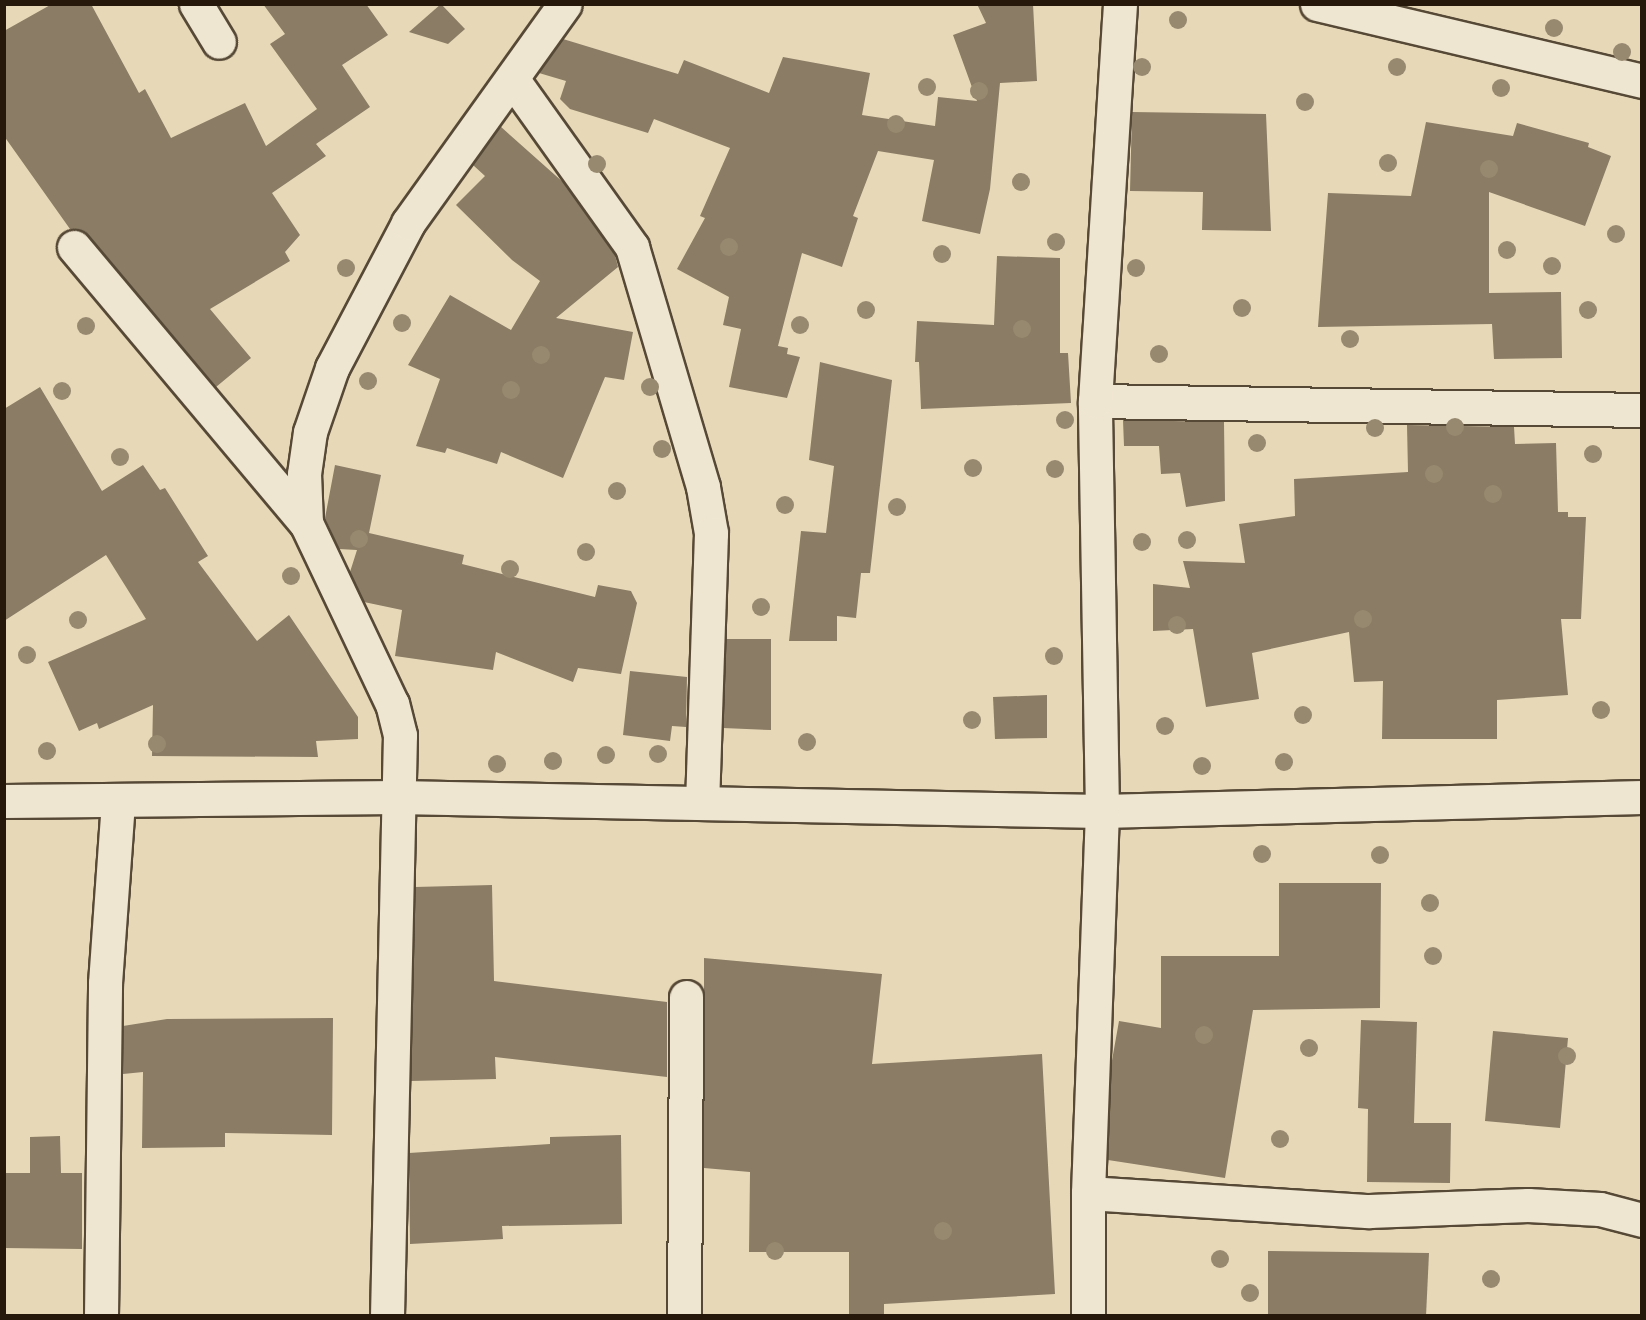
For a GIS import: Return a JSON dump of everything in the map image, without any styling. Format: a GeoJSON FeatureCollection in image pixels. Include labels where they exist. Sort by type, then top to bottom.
{"type":"FeatureCollection","features":[{"type":"Feature","properties":{"kind":"street"},"geometry":{"type":"LineString","coordinates":[[196,4],[219,42]]}},
{"type":"Feature","properties":{"kind":"street"},"geometry":{"type":"LineString","coordinates":[[306,523],[304,474],[310,432],[332,368],[408,223],[513,80],[565,4]]}},
{"type":"Feature","properties":{"kind":"street"},"geometry":{"type":"LineString","coordinates":[[1088,1316],[1088,1193],[1102,812],[1095,401],[1120,4]]}},
{"type":"Feature","properties":{"kind":"street"},"geometry":{"type":"LineString","coordinates":[[1317,4],[1641,81]]}},
{"type":"Feature","properties":{"kind":"street"},"geometry":{"type":"LineString","coordinates":[[513,80],[632,247],[704,487],[711,533],[702,803]]}},
{"type":"Feature","properties":{"kind":"street"},"geometry":{"type":"LineString","coordinates":[[74,247],[306,523],[392,704],[400,735],[387,1316]]}},
{"type":"Feature","properties":{"kind":"street"},"geometry":{"type":"LineString","coordinates":[[1095,401],[1641,410]]}},
{"type":"Feature","properties":{"kind":"street"},"geometry":{"type":"LineString","coordinates":[[4,801],[118,802],[397,797],[1102,812],[1641,797]]}},
{"type":"Feature","properties":{"kind":"street"},"geometry":{"type":"LineString","coordinates":[[101,1316],[105,983],[118,802]]}},
{"type":"Feature","properties":{"kind":"street"},"geometry":{"type":"LineString","coordinates":[[684,1316],[686,997]]}},
{"type":"Feature","properties":{"kind":"street"},"geometry":{"type":"LineString","coordinates":[[1088,1193],[1368,1211],[1528,1205],[1600,1209],[1641,1220]]}},
{"type":"Feature","properties":{"kind":"building"},"geometry":{"type":"Polygon","coordinates":[[[52,4],[91,4],[139,93],[145,89],[171,138],[245,103],[266,146],[317,109],[270,44],[285,34],[263,4],[366,4],[388,35],[342,65],[370,107],[316,144],[326,156],[272,193],[300,235],[285,252],[290,261],[210,309],[251,358],[216,387],[88,235],[70,229],[4,136],[4,31],[52,4]]]}},
{"type":"Feature","properties":{"kind":"building"},"geometry":{"type":"Polygon","coordinates":[[[441,4],[465,29],[448,44],[409,32],[441,4]]]}},
{"type":"Feature","properties":{"kind":"building"},"geometry":{"type":"Polygon","coordinates":[[[977,4],[1033,4],[1037,81],[1000,83],[990,189],[980,234],[922,221],[934,160],[878,151],[853,216],[858,218],[842,267],[802,253],[778,346],[788,348],[787,354],[800,357],[787,398],[729,387],[741,329],[723,325],[729,297],[677,269],[705,218],[700,216],[730,148],[654,119],[648,133],[570,109],[560,99],[566,81],[539,73],[563,39],[678,74],[684,60],[769,93],[783,57],[870,73],[862,115],[935,126],[938,97],[977,101],[953,35],[986,23],[977,4]]]}},
{"type":"Feature","properties":{"kind":"building"},"geometry":{"type":"Polygon","coordinates":[[[1132,112],[1266,114],[1271,231],[1202,230],[1203,192],[1130,191],[1132,112]]]}},
{"type":"Feature","properties":{"kind":"building"},"geometry":{"type":"Polygon","coordinates":[[[1426,122],[1513,136],[1517,123],[1589,143],[1588,147],[1611,156],[1585,226],[1489,192],[1489,293],[1561,292],[1562,358],[1494,359],[1492,324],[1318,327],[1328,193],[1411,196],[1426,122]]]}},
{"type":"Feature","properties":{"kind":"building"},"geometry":{"type":"Polygon","coordinates":[[[500,126],[564,183],[615,255],[618,267],[556,318],[633,332],[624,380],[605,377],[563,478],[501,452],[497,464],[447,448],[445,453],[416,446],[440,379],[408,365],[450,295],[511,330],[540,281],[512,260],[456,205],[485,176],[473,165],[500,126]]]}},
{"type":"Feature","properties":{"kind":"building"},"geometry":{"type":"Polygon","coordinates":[[[997,256],[1060,258],[1060,353],[1068,353],[1071,403],[921,409],[919,362],[915,362],[917,321],[994,325],[997,256]]]}},
{"type":"Feature","properties":{"kind":"building"},"geometry":{"type":"Polygon","coordinates":[[[820,362],[892,380],[870,573],[861,573],[856,618],[837,616],[837,641],[789,641],[801,531],[826,533],[834,466],[809,460],[820,362]]]}},
{"type":"Feature","properties":{"kind":"building"},"geometry":{"type":"Polygon","coordinates":[[[40,387],[102,491],[143,465],[160,490],[165,488],[208,556],[198,562],[257,641],[289,615],[358,717],[358,739],[316,741],[318,757],[152,756],[153,705],[99,729],[97,723],[79,731],[48,662],[146,619],[106,555],[4,621],[4,409],[40,387]]]}},
{"type":"Feature","properties":{"kind":"building"},"geometry":{"type":"Polygon","coordinates":[[[1123,420],[1224,422],[1225,501],[1186,507],[1180,473],[1161,474],[1159,446],[1124,446],[1123,420]]]}},
{"type":"Feature","properties":{"kind":"building"},"geometry":{"type":"Polygon","coordinates":[[[1407,425],[1514,427],[1515,444],[1556,443],[1558,512],[1568,512],[1568,517],[1586,517],[1581,619],[1561,619],[1568,695],[1497,700],[1497,739],[1382,739],[1383,681],[1354,682],[1349,632],[1252,653],[1259,699],[1206,707],[1193,629],[1153,631],[1153,584],[1190,588],[1183,561],[1245,563],[1239,524],[1295,516],[1294,479],[1408,472],[1407,425]]]}},
{"type":"Feature","properties":{"kind":"building"},"geometry":{"type":"Polygon","coordinates":[[[335,465],[381,475],[369,533],[464,555],[462,564],[595,597],[598,585],[631,591],[637,603],[621,674],[578,668],[573,682],[496,652],[493,670],[395,656],[402,610],[364,602],[350,572],[357,550],[339,549],[325,518],[335,465]]]}},
{"type":"Feature","properties":{"kind":"building"},"geometry":{"type":"Polygon","coordinates":[[[726,639],[771,639],[771,730],[723,728],[726,639]]]}},
{"type":"Feature","properties":{"kind":"building"},"geometry":{"type":"Polygon","coordinates":[[[630,671],[687,677],[686,727],[672,726],[670,741],[623,735],[630,671]]]}},
{"type":"Feature","properties":{"kind":"building"},"geometry":{"type":"Polygon","coordinates":[[[1047,695],[1047,738],[995,739],[993,697],[1047,695]]]}},
{"type":"Feature","properties":{"kind":"building"},"geometry":{"type":"Polygon","coordinates":[[[1279,883],[1381,883],[1380,1008],[1253,1010],[1225,1178],[1108,1160],[1111,1066],[1119,1021],[1161,1028],[1161,956],[1279,956],[1279,883]]]}},
{"type":"Feature","properties":{"kind":"building"},"geometry":{"type":"Polygon","coordinates":[[[492,885],[494,981],[667,1002],[667,1077],[495,1057],[496,1079],[411,1081],[415,887],[492,885]]]}},
{"type":"Feature","properties":{"kind":"building"},"geometry":{"type":"Polygon","coordinates":[[[704,958],[882,974],[872,1064],[1042,1054],[1055,1294],[884,1304],[884,1316],[849,1316],[849,1252],[749,1252],[750,1172],[704,1168],[704,958]]]}},
{"type":"Feature","properties":{"kind":"building"},"geometry":{"type":"Polygon","coordinates":[[[333,1018],[332,1135],[225,1133],[225,1147],[142,1148],[143,1072],[123,1074],[123,1026],[167,1019],[333,1018]]]}},
{"type":"Feature","properties":{"kind":"building"},"geometry":{"type":"Polygon","coordinates":[[[1361,1020],[1417,1022],[1414,1123],[1451,1123],[1450,1183],[1367,1182],[1368,1109],[1358,1108],[1361,1020]]]}},
{"type":"Feature","properties":{"kind":"building"},"geometry":{"type":"Polygon","coordinates":[[[1493,1031],[1568,1038],[1560,1128],[1485,1121],[1493,1031]]]}},
{"type":"Feature","properties":{"kind":"building"},"geometry":{"type":"Polygon","coordinates":[[[621,1135],[622,1224],[502,1226],[503,1239],[410,1244],[409,1153],[550,1144],[550,1137],[621,1135]]]}},
{"type":"Feature","properties":{"kind":"building"},"geometry":{"type":"Polygon","coordinates":[[[60,1136],[61,1173],[82,1173],[82,1249],[4,1248],[4,1173],[30,1173],[30,1137],[60,1136]]]}},
{"type":"Feature","properties":{"kind":"building"},"geometry":{"type":"Polygon","coordinates":[[[1268,1251],[1429,1253],[1426,1316],[1268,1316],[1268,1251]]]}}]}
